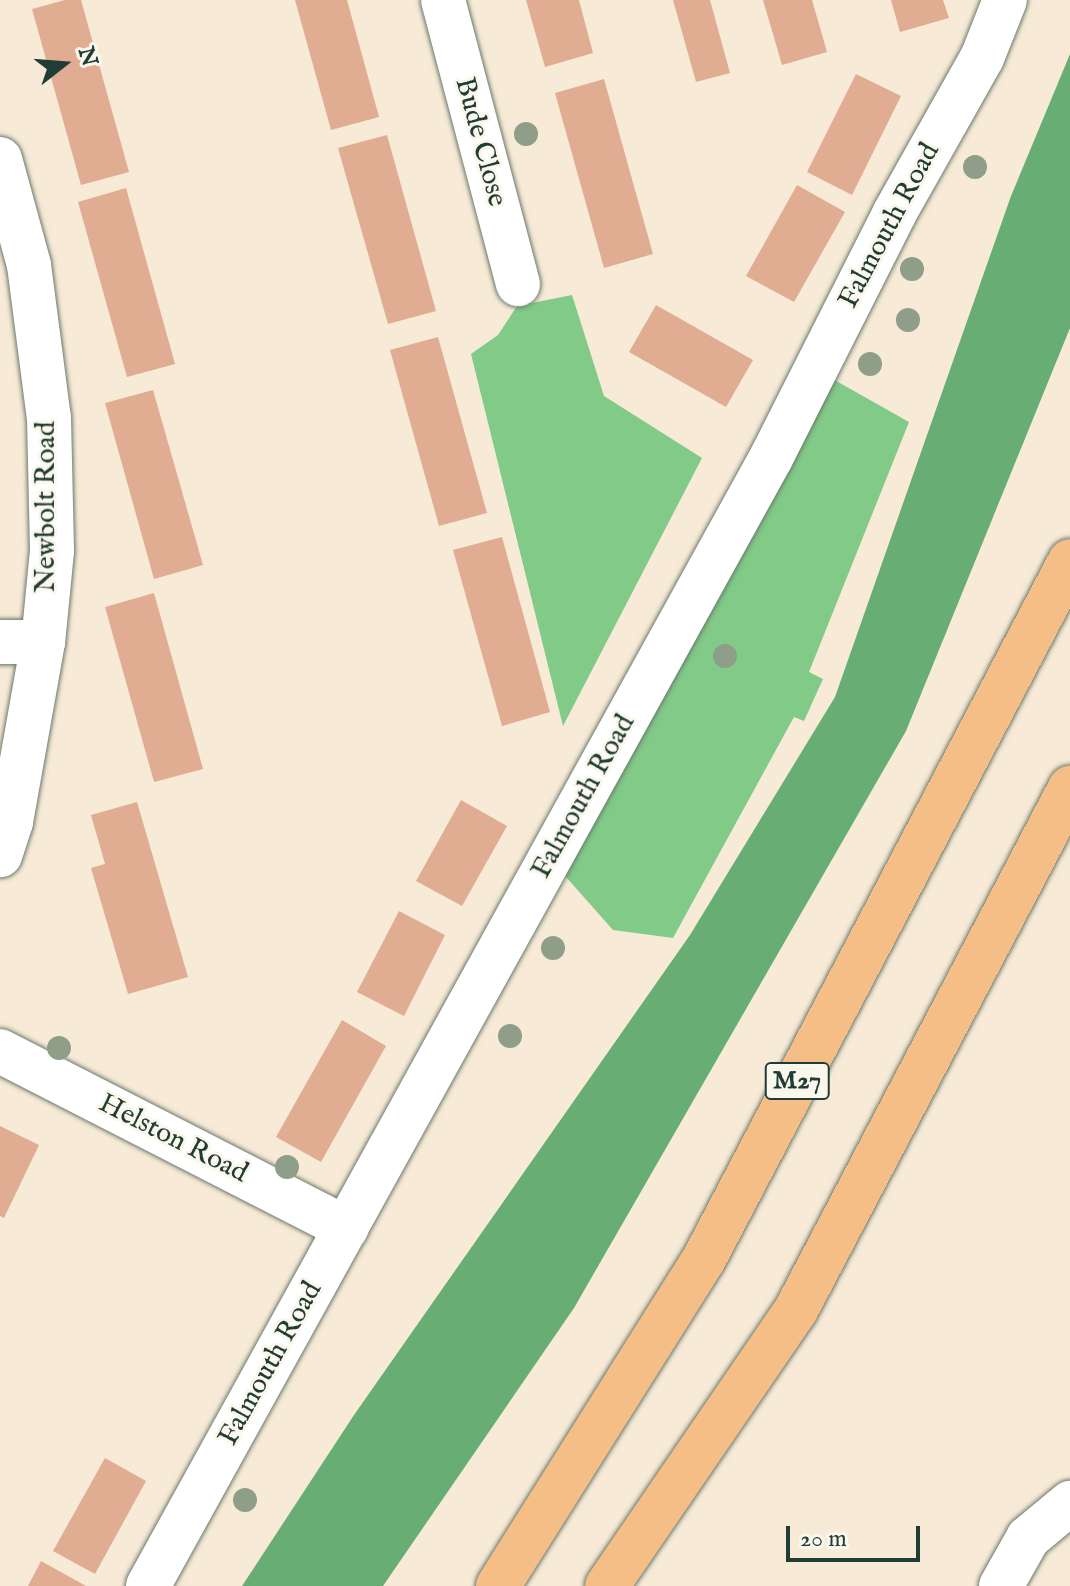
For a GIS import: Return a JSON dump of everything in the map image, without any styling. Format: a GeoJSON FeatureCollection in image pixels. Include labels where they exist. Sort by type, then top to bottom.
{"type":"FeatureCollection","features":[{"type":"Feature","properties":{"kind":"highway","name":"M27"},"geometry":{"type":"LineString","coordinates":[[498,1586],[704,1259],[1070,561]]}},
{"type":"Feature","properties":{"kind":"highway"},"geometry":{"type":"LineString","coordinates":[[607,1586],[796,1310],[1070,788]]}},
{"type":"Feature","properties":{"kind":"street","name":"Bude Close"},"geometry":{"type":"LineString","coordinates":[[443,0],[518,284]]}},
{"type":"Feature","properties":{"kind":"street","name":"Falmouth Road"},"geometry":{"type":"LineString","coordinates":[[148,1586],[771,458],[894,214],[982,58],[1005,0]]}},
{"type":"Feature","properties":{"kind":"street","name":"Newbolt Road"},"geometry":{"type":"LineString","coordinates":[[0,159],[29,265],[49,418],[52,551],[43,642],[11,822],[0,855]]}},
{"type":"Feature","properties":{"kind":"street"},"geometry":{"type":"LineString","coordinates":[[0,642],[43,642]]}},
{"type":"Feature","properties":{"kind":"street","name":"Helston Road"},"geometry":{"type":"LineString","coordinates":[[0,1051],[346,1228]]}},
{"type":"Feature","properties":{"kind":"street"},"geometry":{"type":"LineString","coordinates":[[1001,1586],[1028,1538],[1070,1503]]}},
{"type":"Feature","properties":{"kind":"green space"},"geometry":{"type":"Polygon","coordinates":[[[1070,54],[1070,328],[906,731],[574,1308],[383,1586],[242,1586],[354,1415],[690,935],[835,697],[1011,196],[1070,54]]]}},
{"type":"Feature","properties":{"kind":"green space"},"geometry":{"type":"Polygon","coordinates":[[[572,295],[604,396],[702,458],[563,726],[471,354],[498,335],[517,306],[572,295]]]}},
{"type":"Feature","properties":{"kind":"green space"},"geometry":{"type":"Polygon","coordinates":[[[831,378],[909,422],[809,672],[823,679],[804,721],[794,717],[673,938],[613,930],[559,869],[831,378]]]}},
{"type":"Feature","properties":{"kind":"building"},"geometry":{"type":"Polygon","coordinates":[[[65,0],[81,0],[129,172],[81,185],[32,9],[65,0]]]}},
{"type":"Feature","properties":{"kind":"building"},"geometry":{"type":"Polygon","coordinates":[[[295,0],[347,0],[379,117],[331,130],[295,0]]]}},
{"type":"Feature","properties":{"kind":"building"},"geometry":{"type":"Polygon","coordinates":[[[526,0],[579,0],[593,53],[545,67],[526,0]]]}},
{"type":"Feature","properties":{"kind":"building"},"geometry":{"type":"Polygon","coordinates":[[[673,0],[710,0],[730,73],[696,82],[673,0]]]}},
{"type":"Feature","properties":{"kind":"building"},"geometry":{"type":"Polygon","coordinates":[[[763,0],[812,0],[827,52],[782,65],[763,0]]]}},
{"type":"Feature","properties":{"kind":"building"},"geometry":{"type":"Polygon","coordinates":[[[891,0],[943,0],[949,18],[900,32],[891,0]]]}},
{"type":"Feature","properties":{"kind":"building"},"geometry":{"type":"Polygon","coordinates":[[[856,74],[901,96],[852,195],[807,172],[856,74]]]}},
{"type":"Feature","properties":{"kind":"building"},"geometry":{"type":"Polygon","coordinates":[[[604,79],[653,254],[604,268],[555,93],[604,79]]]}},
{"type":"Feature","properties":{"kind":"building"},"geometry":{"type":"Polygon","coordinates":[[[387,135],[436,311],[388,324],[338,148],[387,135]]]}},
{"type":"Feature","properties":{"kind":"building"},"geometry":{"type":"Polygon","coordinates":[[[797,185],[845,212],[794,302],[746,276],[797,185]]]}},
{"type":"Feature","properties":{"kind":"building"},"geometry":{"type":"Polygon","coordinates":[[[126,188],[175,364],[127,377],[78,202],[126,188]]]}},
{"type":"Feature","properties":{"kind":"building"},"geometry":{"type":"Polygon","coordinates":[[[656,305],[753,360],[726,407],[629,352],[656,305]]]}},
{"type":"Feature","properties":{"kind":"building"},"geometry":{"type":"Polygon","coordinates":[[[438,337],[487,513],[439,526],[390,350],[438,337]]]}},
{"type":"Feature","properties":{"kind":"building"},"geometry":{"type":"Polygon","coordinates":[[[153,390],[203,565],[154,579],[105,403],[153,390]]]}},
{"type":"Feature","properties":{"kind":"building"},"geometry":{"type":"Polygon","coordinates":[[[502,537],[550,712],[502,726],[453,550],[502,537]]]}},
{"type":"Feature","properties":{"kind":"building"},"geometry":{"type":"Polygon","coordinates":[[[154,593],[203,769],[154,782],[105,607],[154,593]]]}},
{"type":"Feature","properties":{"kind":"building"},"geometry":{"type":"Polygon","coordinates":[[[461,800],[507,826],[462,906],[416,881],[461,800]]]}},
{"type":"Feature","properties":{"kind":"building"},"geometry":{"type":"Polygon","coordinates":[[[137,802],[188,977],[128,994],[91,868],[105,864],[91,815],[137,802]]]}},
{"type":"Feature","properties":{"kind":"building"},"geometry":{"type":"Polygon","coordinates":[[[399,911],[445,935],[404,1016],[357,992],[399,911]]]}},
{"type":"Feature","properties":{"kind":"building"},"geometry":{"type":"Polygon","coordinates":[[[342,1020],[386,1046],[321,1162],[276,1137],[342,1020]]]}},
{"type":"Feature","properties":{"kind":"building"},"geometry":{"type":"Polygon","coordinates":[[[0,1126],[39,1145],[4,1218],[0,1216],[0,1126]]]}},
{"type":"Feature","properties":{"kind":"building"},"geometry":{"type":"Polygon","coordinates":[[[105,1458],[146,1481],[95,1574],[53,1551],[105,1458]]]}},
{"type":"Feature","properties":{"kind":"building"},"geometry":{"type":"Polygon","coordinates":[[[41,1561],[86,1586],[28,1586],[41,1561]]]}}]}
